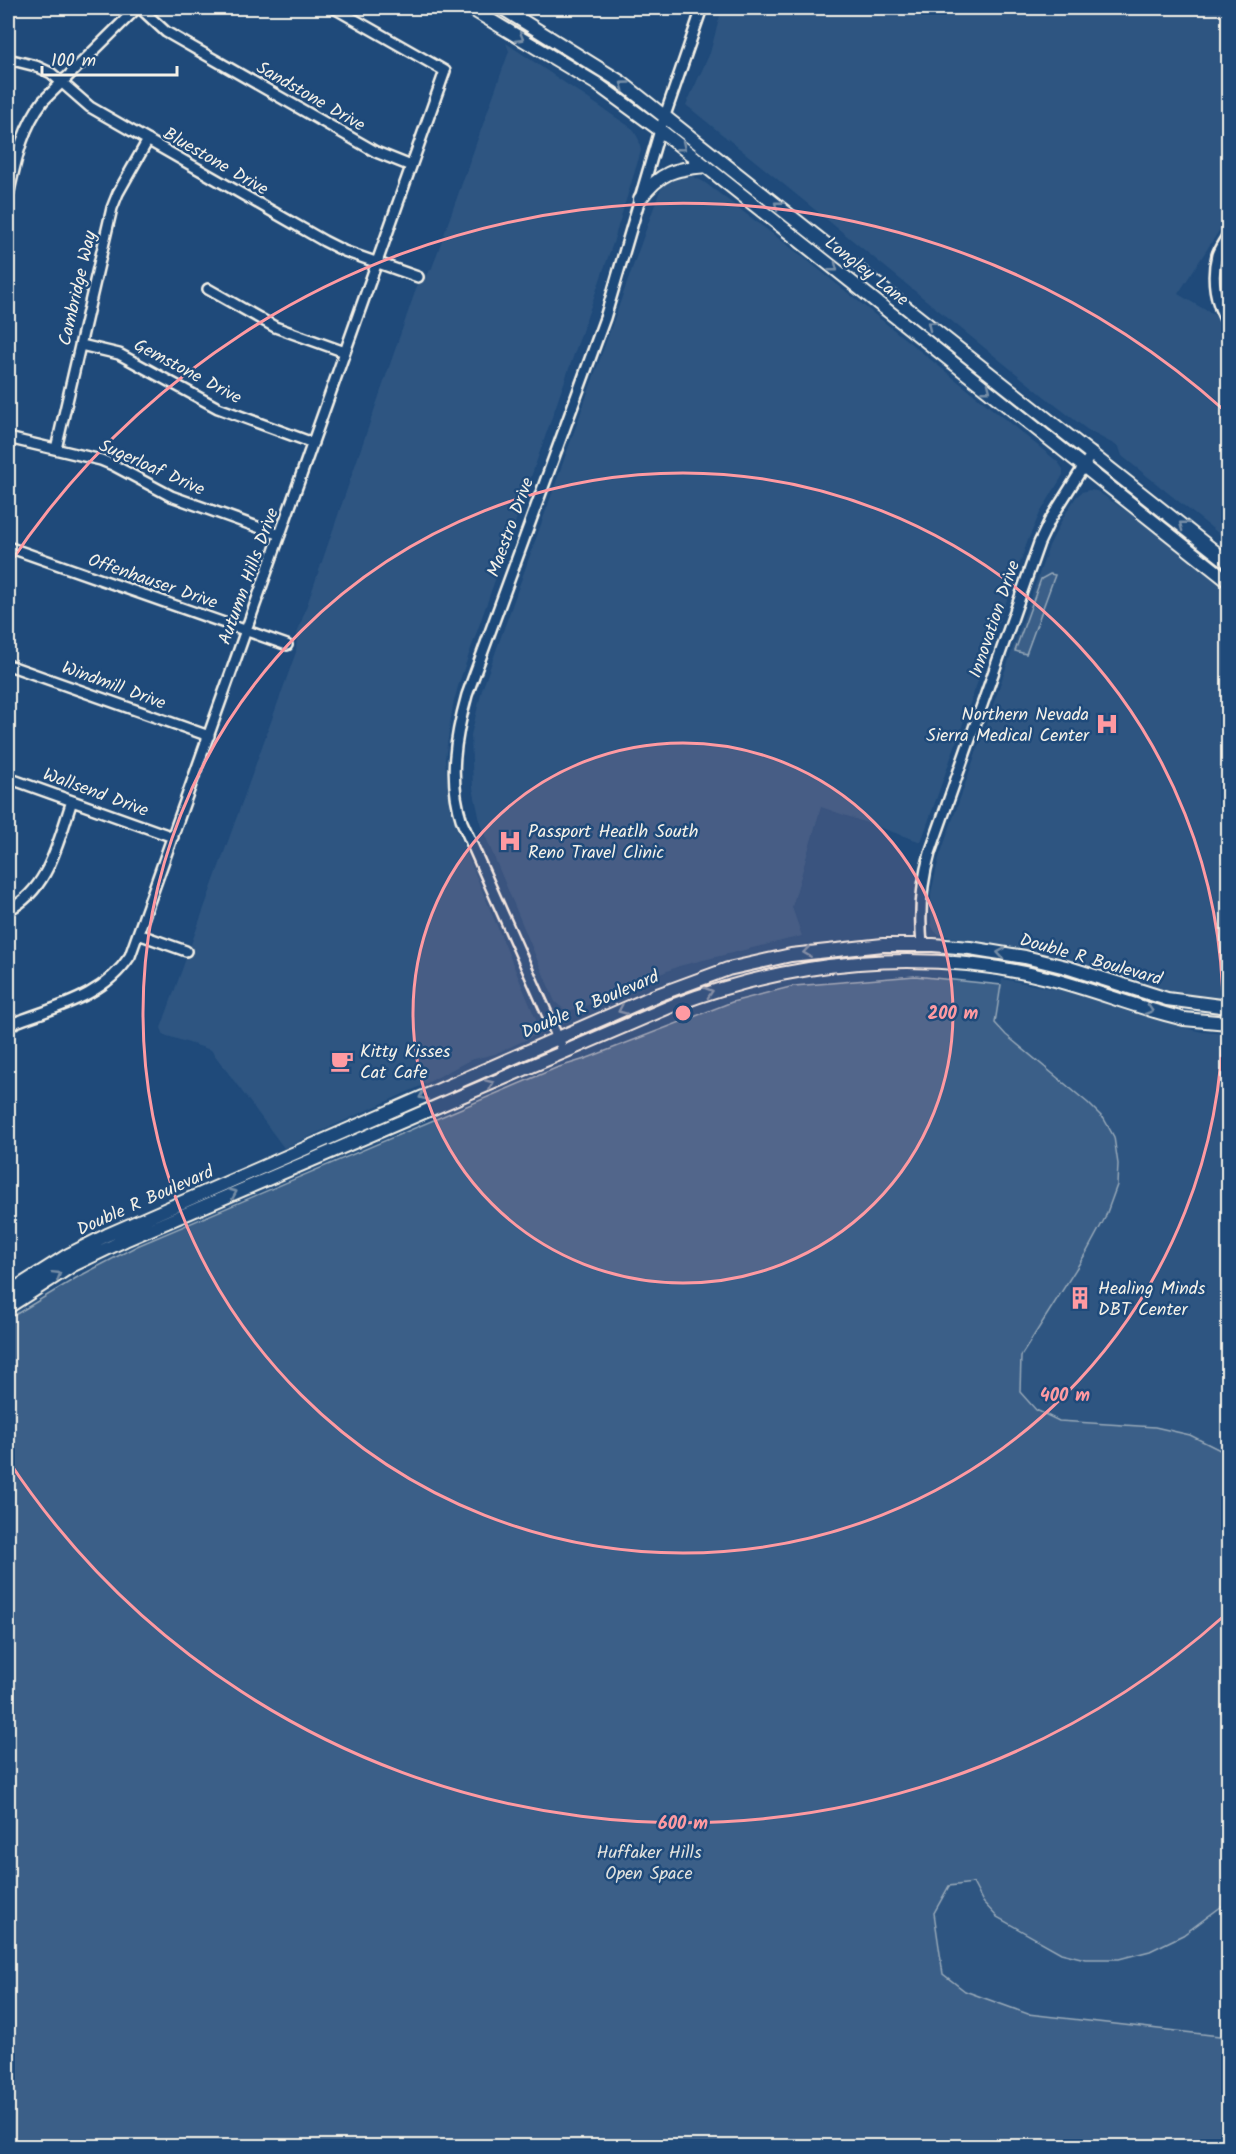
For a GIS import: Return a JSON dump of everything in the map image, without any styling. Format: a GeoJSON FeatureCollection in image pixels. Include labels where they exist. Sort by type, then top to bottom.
{"type":"FeatureCollection","features":[{"type":"Feature","properties":{"kind":"main road","name":"Longley Lane"},"geometry":{"type":"LineString","coordinates":[[471,8],[597,84],[660,130],[1228,581]]}},
{"type":"Feature","properties":{"kind":"main road","name":"Longley Lane"},"geometry":{"type":"LineString","coordinates":[[502,8],[621,82],[1228,562]]}},
{"type":"Feature","properties":{"kind":"main road"},"geometry":{"type":"LineString","coordinates":[[640,199],[652,184],[665,174],[679,169],[706,166]]}},
{"type":"Feature","properties":{"kind":"main road","name":"Double R Boulevard"},"geometry":{"type":"LineString","coordinates":[[8,1293],[88,1244],[652,997],[748,964],[791,955],[846,948],[922,945],[970,948],[1025,957],[1083,971],[1167,999],[1228,1007]]}},
{"type":"Feature","properties":{"kind":"main road","name":"Double R Boulevard"},"geometry":{"type":"LineString","coordinates":[[8,1307],[74,1265],[125,1240],[674,1005],[727,986],[807,968],[886,961],[938,962],[1018,971],[1073,984],[1165,1014],[1228,1023]]}},
{"type":"Feature","properties":{"kind":"street"},"geometry":{"type":"LineString","coordinates":[[8,196],[20,142],[26,127],[43,101],[138,8]]}},
{"type":"Feature","properties":{"kind":"street","name":"Sandstone Drive"},"geometry":{"type":"LineString","coordinates":[[138,8],[174,36],[376,152],[411,166]]}},
{"type":"Feature","properties":{"kind":"street","name":"Autumn Hills Drive"},"geometry":{"type":"LineString","coordinates":[[8,1028],[16,1022],[91,993],[103,986],[122,968],[130,956],[445,71],[334,8]]}},
{"type":"Feature","properties":{"kind":"street","name":"Maestro Drive"},"geometry":{"type":"LineString","coordinates":[[564,1052],[462,822],[454,782],[454,753],[467,695],[604,318],[660,130],[702,8]]}},
{"type":"Feature","properties":{"kind":"street","name":"Bluestone Drive"},"geometry":{"type":"LineString","coordinates":[[8,59],[44,69],[62,81],[90,107],[324,241],[376,263],[418,277]]}},
{"type":"Feature","properties":{"kind":"street","name":"Cambridge Way"},"geometry":{"type":"LineString","coordinates":[[56,449],[112,208],[148,140]]}},
{"type":"Feature","properties":{"kind":"street"},"geometry":{"type":"LineString","coordinates":[[1228,234],[1217,253],[1214,281],[1223,316],[1228,324]]}},
{"type":"Feature","properties":{"kind":"street"},"geometry":{"type":"LineString","coordinates":[[208,289],[275,327],[345,352]]}},
{"type":"Feature","properties":{"kind":"street","name":"Gemstone Drive"},"geometry":{"type":"LineString","coordinates":[[81,345],[126,357],[218,408],[313,443]]}},
{"type":"Feature","properties":{"kind":"street","name":"Sugerloaf Drive"},"geometry":{"type":"LineString","coordinates":[[8,438],[113,465],[171,496],[280,535]]}},
{"type":"Feature","properties":{"kind":"street","name":"Innovation Drive"},"geometry":{"type":"LineString","coordinates":[[922,945],[920,906],[922,882],[930,853],[1039,543],[1050,520],[1092,453]]}},
{"type":"Feature","properties":{"kind":"street","name":"Offenhauser Drive"},"geometry":{"type":"LineString","coordinates":[[8,547],[287,645]]}},
{"type":"Feature","properties":{"kind":"street","name":"Windmill Drive"},"geometry":{"type":"LineString","coordinates":[[8,665],[209,736]]}},
{"type":"Feature","properties":{"kind":"street","name":"Wallsend Drive"},"geometry":{"type":"LineString","coordinates":[[8,778],[173,837]]}},
{"type":"Feature","properties":{"kind":"street"},"geometry":{"type":"LineString","coordinates":[[8,910],[22,901],[48,870],[72,801]]}},
{"type":"Feature","properties":{"kind":"street"},"geometry":{"type":"LineString","coordinates":[[138,934],[186,951]]}},
{"type":"Feature","properties":{"kind":"shaded area"},"geometry":{"type":"Polygon","coordinates":[[[722,8],[1228,8],[1228,217],[1178,294],[1214,315],[1228,335],[1228,541],[1122,456],[1119,447],[1089,431],[1050,401],[686,105],[710,53],[722,8]]]}},
{"type":"Feature","properties":{"kind":"shaded area"},"geometry":{"type":"Polygon","coordinates":[[[506,43],[633,129],[639,140],[641,151],[613,243],[459,683],[453,705],[445,759],[449,798],[455,825],[537,1022],[538,1030],[534,1036],[495,1054],[470,1060],[423,1085],[284,1148],[211,1050],[164,1035],[161,1028],[296,652],[297,634],[417,286],[432,268],[509,51],[506,43]]]}},
{"type":"Feature","properties":{"kind":"shaded area"},"geometry":{"type":"Polygon","coordinates":[[[682,175],[692,176],[704,182],[807,260],[1058,462],[1063,469],[1063,475],[1040,513],[1028,540],[921,842],[821,807],[792,907],[802,936],[679,966],[581,1008],[566,1011],[555,1002],[481,826],[473,788],[471,735],[482,690],[659,193],[664,183],[682,175]]]}},
{"type":"Feature","properties":{"kind":"shaded area","name":"Northern Nevada Sierra Medical Center"},"geometry":{"type":"Polygon","coordinates":[[[1089,490],[1097,491],[1148,526],[1228,590],[1228,1001],[1164,992],[1092,967],[941,935],[935,932],[931,925],[931,893],[939,858],[1049,546],[1076,497],[1089,490]]]}},
{"type":"Feature","properties":{"kind":"shaded area"},"geometry":{"type":"Polygon","coordinates":[[[1002,979],[1081,994],[1185,1028],[1228,1034],[1228,1454],[1190,1435],[1059,1421],[1036,1410],[1020,1392],[1021,1356],[1086,1253],[1105,1218],[1117,1185],[1118,1164],[1114,1137],[995,1023],[1002,979]]]}},
{"type":"Feature","properties":{"kind":"shaded area"},"geometry":{"type":"Polygon","coordinates":[[[973,1883],[983,1902],[1226,1903],[1228,1893],[1228,2037],[1028,2014],[965,1991],[943,1974],[934,1913],[948,1886],[973,1883]]]}},
{"type":"Feature","properties":{"kind":"green space"},"geometry":{"type":"Polygon","coordinates":[[[1050,574],[1055,575],[1026,654],[1015,651],[1041,579],[1050,574]]]}},
{"type":"Feature","properties":{"kind":"green space","name":"Huffaker Hills Open Space"},"geometry":{"type":"Polygon","coordinates":[[[915,976],[1001,985],[995,1023],[1006,1035],[1088,1103],[1104,1119],[1114,1137],[1118,1164],[1117,1185],[1105,1218],[1086,1253],[1021,1356],[1020,1392],[1036,1410],[1059,1421],[1155,1427],[1190,1435],[1228,1454],[1228,1893],[1226,1903],[1183,1935],[1150,1951],[1119,1959],[1085,1959],[1061,1953],[997,1917],[983,1902],[973,1883],[949,1886],[934,1913],[943,1974],[965,1991],[1028,2014],[1228,2037],[1228,2146],[8,2146],[8,1319],[76,1278],[137,1246],[556,1068],[732,1002],[794,986],[915,976]]]}},
{"type":"Feature","properties":{"kind":"place","name":"Northern Nevada Sierra Medical Center"},"geometry":{"type":"Point","coordinates":[1107,724]}},
{"type":"Feature","properties":{"kind":"place","name":"Passport Heatlh South Reno Travel Clinic"},"geometry":{"type":"Point","coordinates":[510,841]}},
{"type":"Feature","properties":{"kind":"place","name":"Kitty Kisses Cat Cafe"},"geometry":{"type":"Point","coordinates":[342,1061]}},
{"type":"Feature","properties":{"kind":"place","name":"Healing Minds DBT Center"},"geometry":{"type":"Point","coordinates":[1080,1298]}}]}
